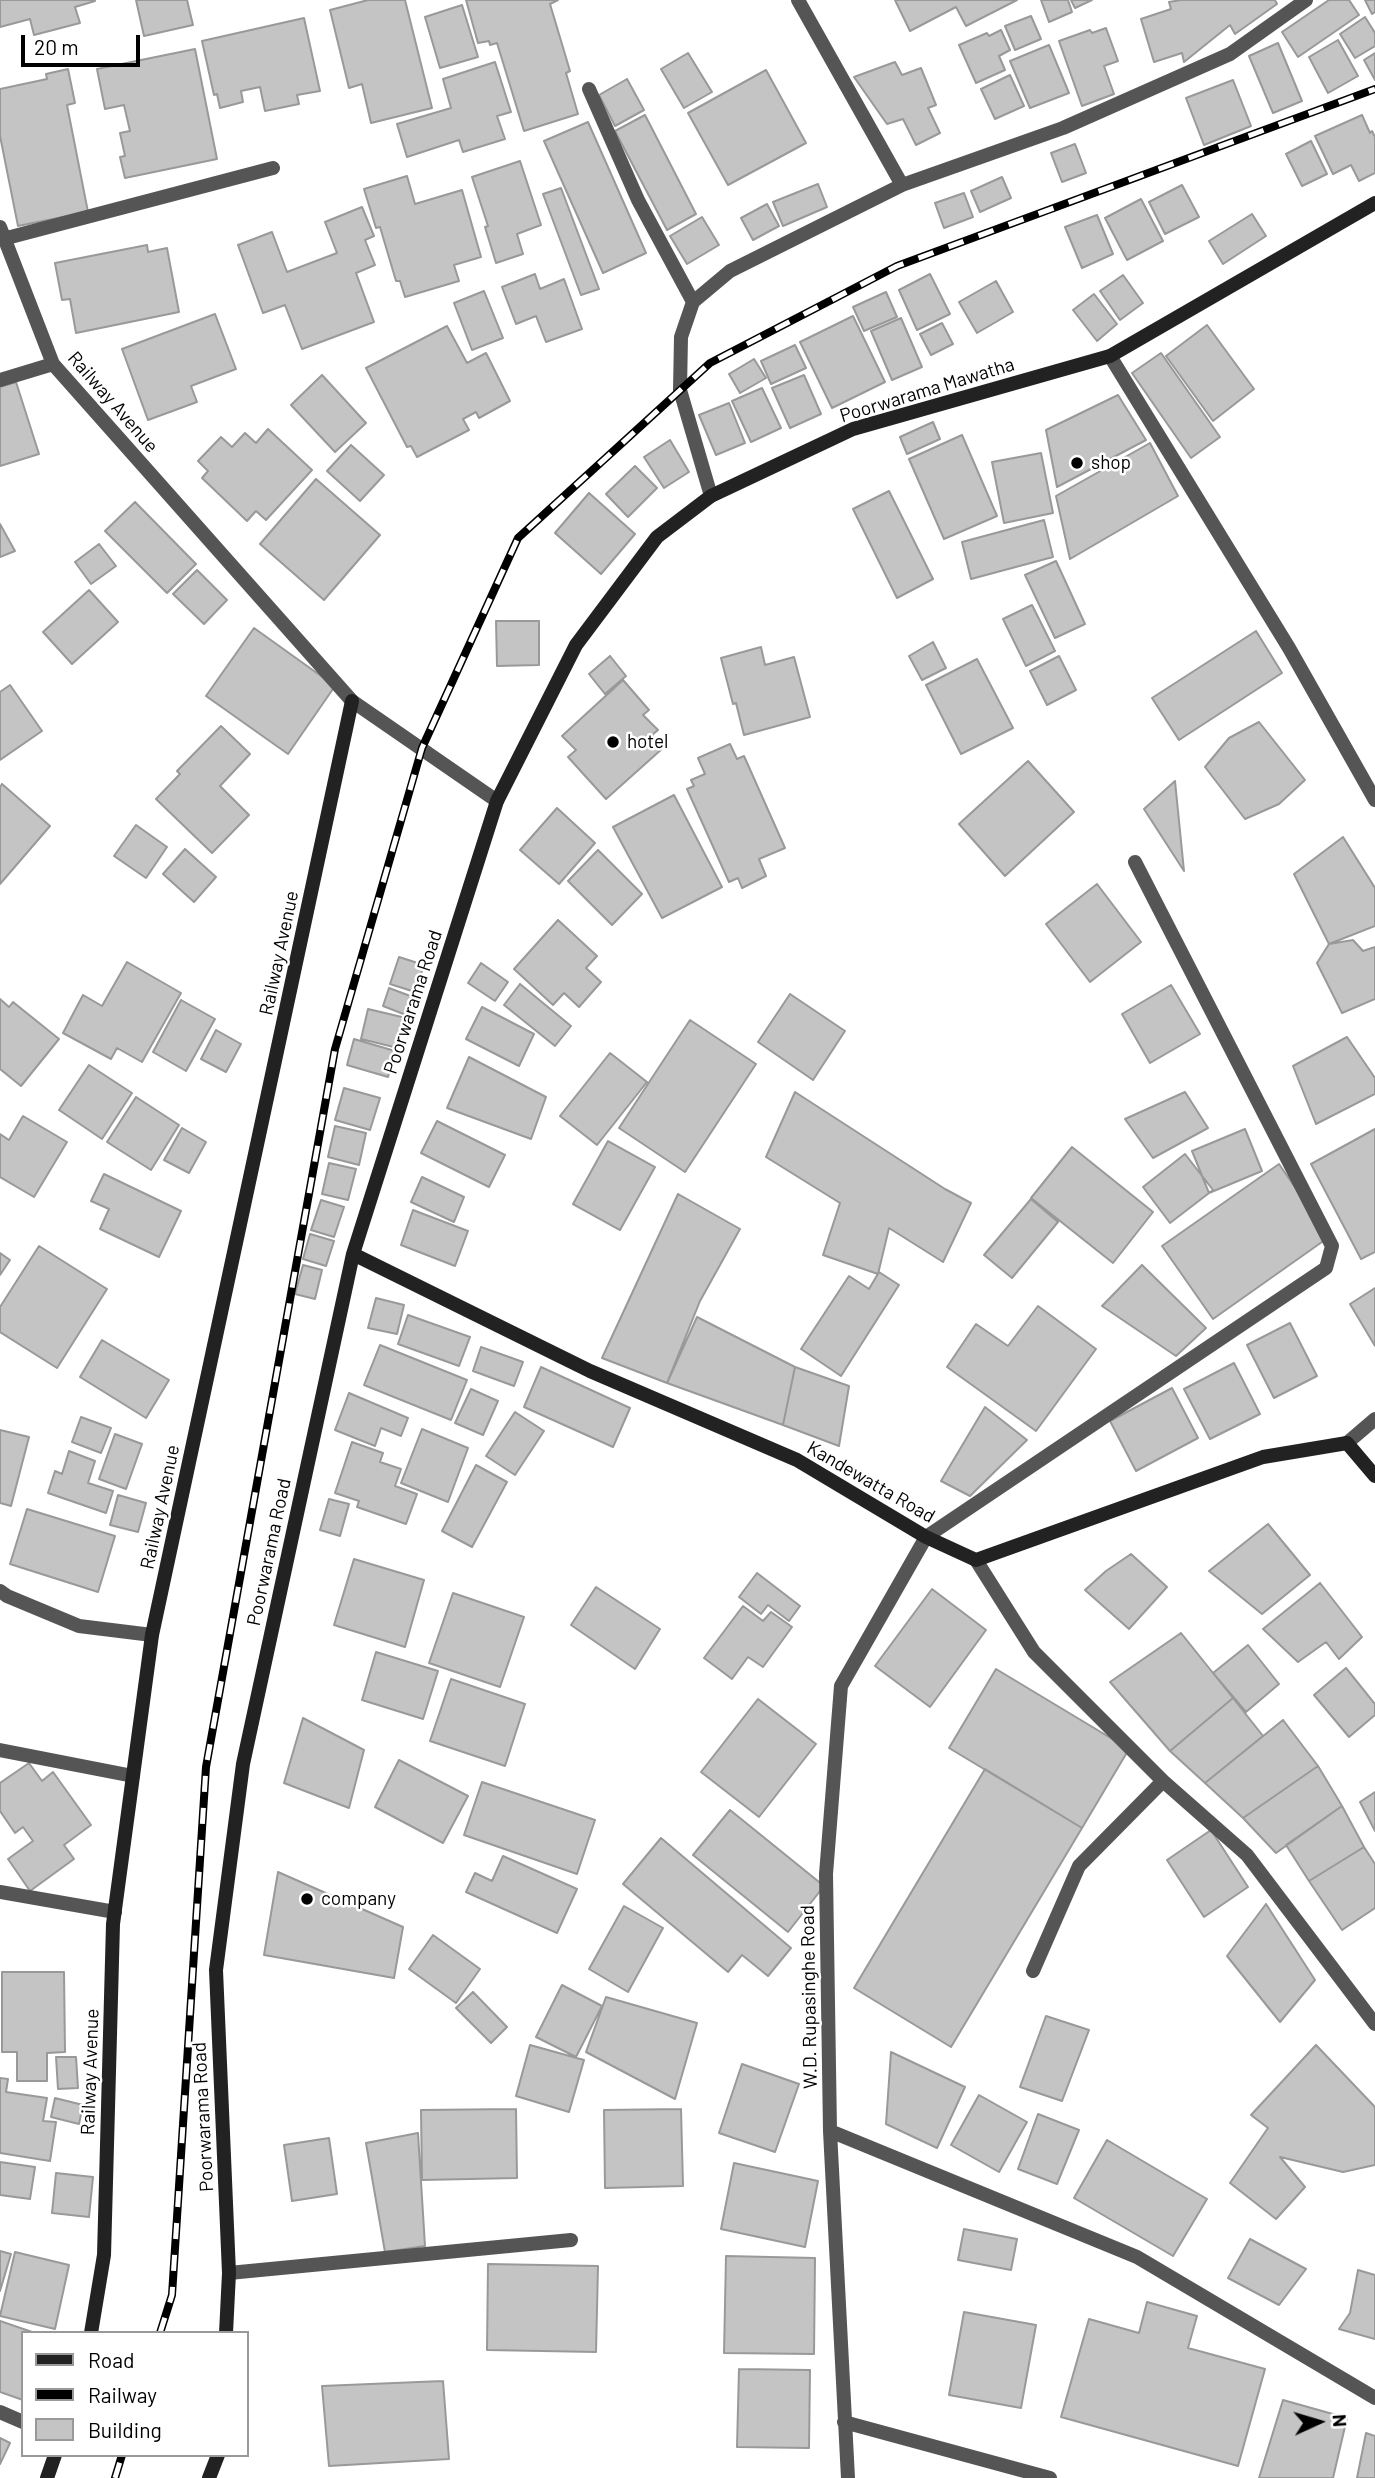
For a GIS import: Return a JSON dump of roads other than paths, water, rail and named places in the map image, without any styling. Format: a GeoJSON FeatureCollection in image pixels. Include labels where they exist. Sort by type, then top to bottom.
{"type":"FeatureCollection","features":[{"type":"Feature","properties":{"kind":"street"},"geometry":{"type":"LineString","coordinates":[[798,0],[902,185]]}},
{"type":"Feature","properties":{"kind":"street"},"geometry":{"type":"LineString","coordinates":[[711,496],[680,390],[681,337],[693,302],[730,271],[902,185],[1063,128],[1230,54],[1306,0]]}},
{"type":"Feature","properties":{"kind":"street"},"geometry":{"type":"LineString","coordinates":[[589,89],[638,200],[693,302]]}},
{"type":"Feature","properties":{"kind":"street"},"geometry":{"type":"LineString","coordinates":[[2,233],[273,168]]}},
{"type":"Feature","properties":{"kind":"street","name":"Poorwarama Mawatha"},"geometry":{"type":"LineString","coordinates":[[496,801],[576,645],[657,537],[711,496],[853,429],[1110,356],[1375,203]]}},
{"type":"Feature","properties":{"kind":"street","name":"Railway Avenue"},"geometry":{"type":"LineString","coordinates":[[2,233],[53,365],[352,701],[496,801]]}},
{"type":"Feature","properties":{"kind":"street"},"geometry":{"type":"LineString","coordinates":[[1110,356],[1289,648],[1375,800]]}},
{"type":"Feature","properties":{"kind":"street"},"geometry":{"type":"LineString","coordinates":[[0,380],[53,365]]}},
{"type":"Feature","properties":{"kind":"street","name":"Railway Avenue"},"geometry":{"type":"LineString","coordinates":[[91,2331],[104,2255],[115,1912],[152,1635],[352,701]]}},
{"type":"Feature","properties":{"kind":"street","name":"Poorwarama Road"},"geometry":{"type":"LineString","coordinates":[[226,2331],[229,2273],[216,1969],[243,1764],[353,1254],[496,801]]}},
{"type":"Feature","properties":{"kind":"street"},"geometry":{"type":"LineString","coordinates":[[926,1537],[1326,1268],[1332,1246],[1135,862]]}},
{"type":"Feature","properties":{"kind":"street","name":"Kandewatta Road"},"geometry":{"type":"LineString","coordinates":[[353,1254],[590,1371],[797,1460],[926,1537],[976,1560]]}},
{"type":"Feature","properties":{"kind":"street"},"geometry":{"type":"LineString","coordinates":[[1375,1419],[1347,1443],[1263,1457],[976,1560],[1034,1652],[1163,1781],[1247,1855],[1375,2024]]}},
{"type":"Feature","properties":{"kind":"street"},"geometry":{"type":"LineString","coordinates":[[1347,1443],[1375,1476]]}},
{"type":"Feature","properties":{"kind":"street","name":"W.D. Rupasinghe Road"},"geometry":{"type":"LineString","coordinates":[[848,2478],[830,2131],[826,1874],[841,1686],[926,1537]]}},
{"type":"Feature","properties":{"kind":"street"},"geometry":{"type":"LineString","coordinates":[[0,1591],[79,1626],[152,1635]]}},
{"type":"Feature","properties":{"kind":"street"},"geometry":{"type":"LineString","coordinates":[[0,1750],[133,1776]]}},
{"type":"Feature","properties":{"kind":"street"},"geometry":{"type":"LineString","coordinates":[[1033,1971],[1079,1866],[1163,1781]]}},
{"type":"Feature","properties":{"kind":"street"},"geometry":{"type":"LineString","coordinates":[[0,1892],[115,1912]]}},
{"type":"Feature","properties":{"kind":"street"},"geometry":{"type":"LineString","coordinates":[[830,2131],[1137,2257],[1375,2398]]}},
{"type":"Feature","properties":{"kind":"street"},"geometry":{"type":"LineString","coordinates":[[229,2273],[571,2240]]}},
{"type":"Feature","properties":{"kind":"street"},"geometry":{"type":"LineString","coordinates":[[0,2412],[21,2421]]}},
{"type":"Feature","properties":{"kind":"street"},"geometry":{"type":"LineString","coordinates":[[844,2422],[1050,2478]]}},
{"type":"Feature","properties":{"kind":"street"},"geometry":{"type":"LineString","coordinates":[[47,2478],[54,2457]]}},
{"type":"Feature","properties":{"kind":"street"},"geometry":{"type":"LineString","coordinates":[[209,2478],[217,2457]]}},
{"type":"Feature","properties":{"kind":"railway"},"geometry":{"type":"LineString","coordinates":[[161,2331],[172,2295],[206,1767],[335,1049],[422,748],[518,538],[710,363],[897,266],[1375,89]]}},
{"type":"Feature","properties":{"kind":"railway"},"geometry":{"type":"LineString","coordinates":[[115,2478],[121,2457]]}},
{"type":"Feature","properties":{"kind":"place","name":"shop"},"geometry":{"type":"Point","coordinates":[1077,463]}},
{"type":"Feature","properties":{"kind":"place","name":"hotel"},"geometry":{"type":"Point","coordinates":[613,742]}},
{"type":"Feature","properties":{"kind":"place","name":"company"},"geometry":{"type":"Point","coordinates":[307,1899]}}]}
